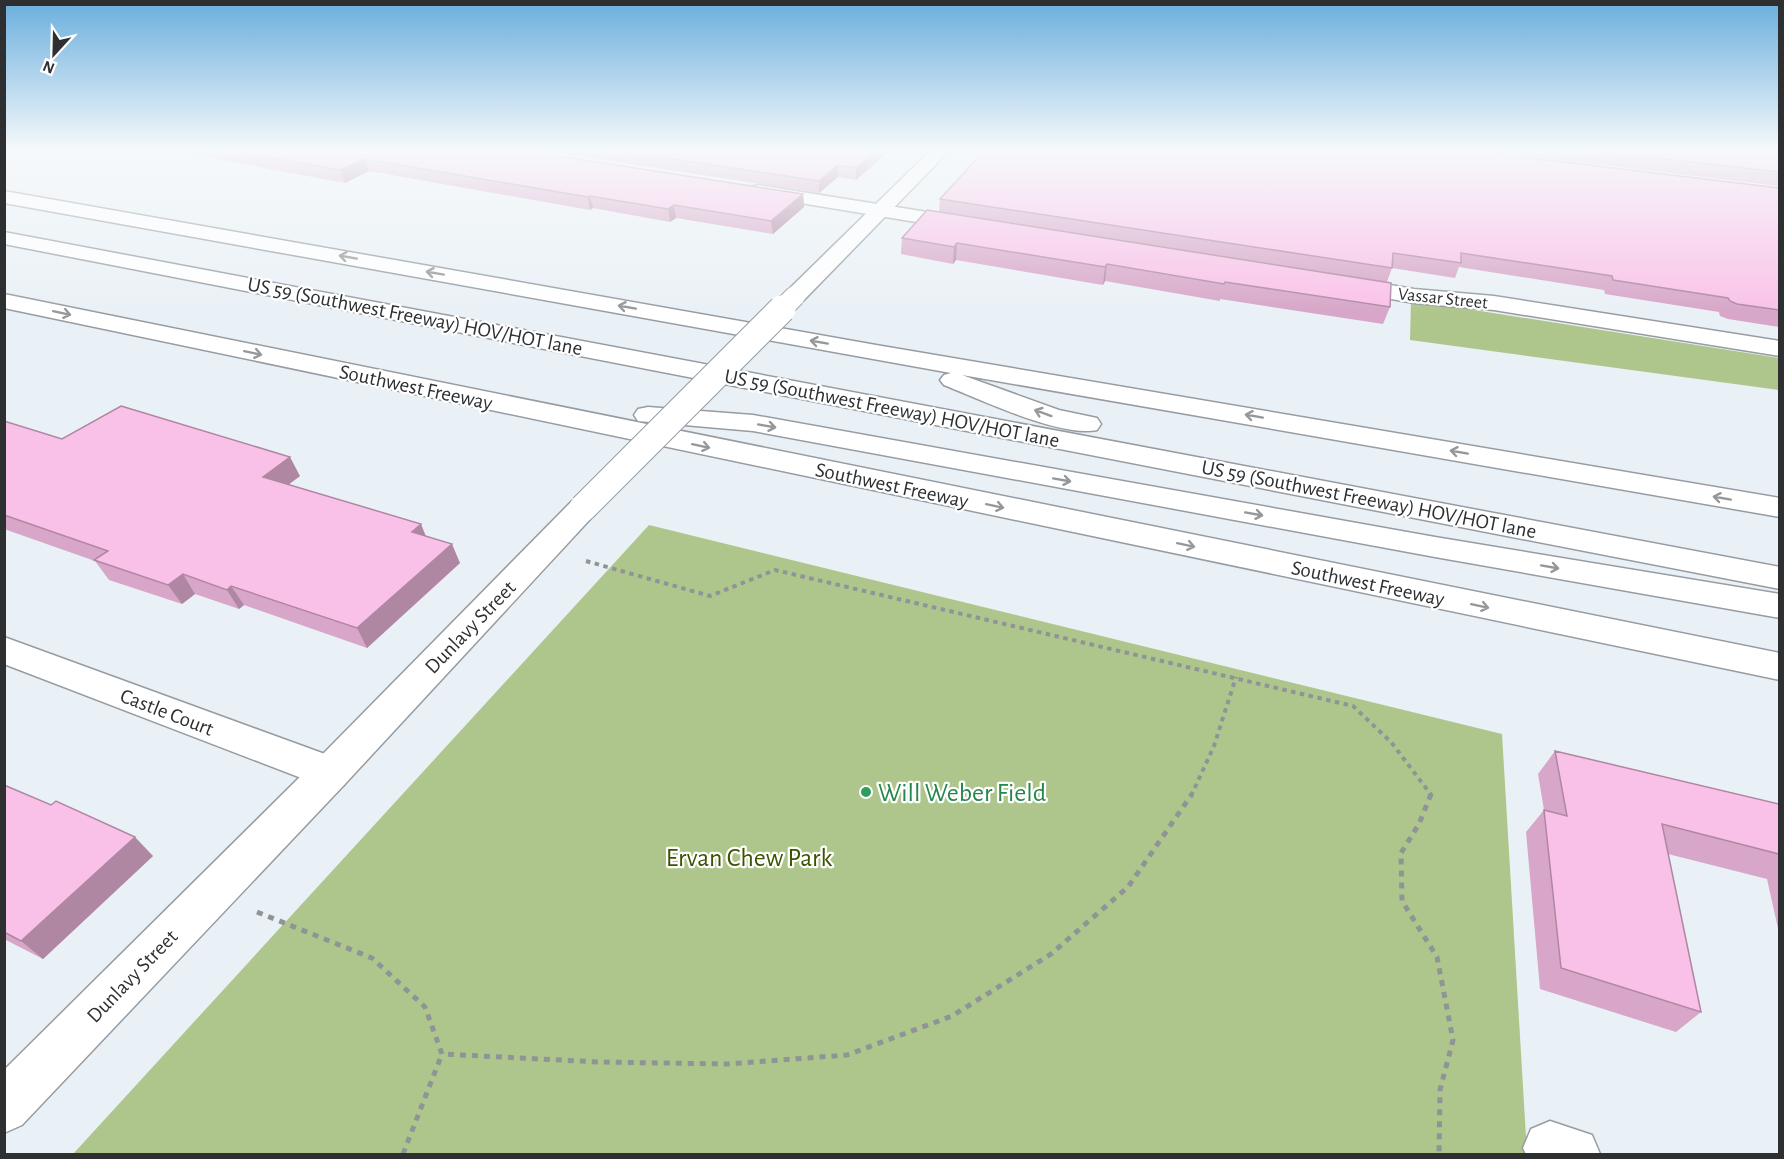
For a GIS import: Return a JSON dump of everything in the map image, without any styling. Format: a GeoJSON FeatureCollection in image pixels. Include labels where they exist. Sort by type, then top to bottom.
{"type":"FeatureCollection","features":[{"type":"Feature","properties":{"kind":"main road"},"geometry":{"type":"LineString","coordinates":[[49,205],[876,352],[1779,508]]}},
{"type":"Feature","properties":{"kind":"main road"},"geometry":{"type":"LineString","coordinates":[[844,205],[990,228]]}},
{"type":"Feature","properties":{"kind":"main road","name":"Dunlavy Street"},"geometry":{"type":"LineString","coordinates":[[4,1107],[330,773],[583,508],[886,205]]}},
{"type":"Feature","properties":{"kind":"main road","name":"US 59 (Southwest Freeway) HOV/HOT lane"},"geometry":{"type":"LineString","coordinates":[[4,238],[1779,578]]}},
{"type":"Feature","properties":{"kind":"main road","name":"Vassar Street"},"geometry":{"type":"LineString","coordinates":[[1331,283],[1414,296],[1494,303],[1779,349]]}},
{"type":"Feature","properties":{"kind":"main road","name":"Southwest Freeway"},"geometry":{"type":"LineString","coordinates":[[4,301],[1779,667]]}},
{"type":"Feature","properties":{"kind":"main road"},"geometry":{"type":"LineString","coordinates":[[876,352],[1052,417],[1779,564]]}},
{"type":"Feature","properties":{"kind":"main road"},"geometry":{"type":"LineString","coordinates":[[500,404],[753,423],[1435,547],[1779,606]]}},
{"type":"Feature","properties":{"kind":"main road","name":"Castle Court"},"geometry":{"type":"LineString","coordinates":[[4,650],[330,773]]}},
{"type":"Feature","properties":{"kind":"path"},"geometry":{"type":"LineString","coordinates":[[544,549],[710,596],[775,570],[1353,706],[1391,742],[1432,795],[1419,824],[1401,854],[1402,901],[1437,957],[1453,1040],[1440,1090],[1439,1155]]}},
{"type":"Feature","properties":{"kind":"path"},"geometry":{"type":"LineString","coordinates":[[442,1054],[599,1062],[728,1064],[847,1055],[952,1016],[1051,954],[1128,887],[1188,803],[1214,746],[1236,677]]}},
{"type":"Feature","properties":{"kind":"path"},"geometry":{"type":"LineString","coordinates":[[213,894],[372,958],[425,1006],[442,1054],[403,1155]]}},
{"type":"Feature","properties":{"kind":"green space"},"geometry":{"type":"Polygon","coordinates":[[[1411,300],[1779,358],[1779,390],[1410,340],[1411,300]]]}},
{"type":"Feature","properties":{"kind":"green space","name":"Ervan Chew Park"},"geometry":{"type":"Polygon","coordinates":[[[649,525],[1502,734],[1527,1154],[73,1154],[649,525]]]}},
{"type":"Feature","properties":{"kind":"building"},"geometry":{"type":"Polygon","coordinates":[[[645,205],[674,205],[668,209],[645,205]]]}},
{"type":"Feature","properties":{"kind":"building"},"geometry":{"type":"Polygon","coordinates":[[[675,205],[790,205],[771,221],[675,205]]]}},
{"type":"Feature","properties":{"kind":"building"},"geometry":{"type":"Polygon","coordinates":[[[980,205],[1779,205],[1779,310],[1737,304],[1728,298],[1613,280],[1612,276],[1461,253],[1461,263],[1393,253],[1392,268],[980,205]]]}},
{"type":"Feature","properties":{"kind":"building"},"geometry":{"type":"Polygon","coordinates":[[[927,210],[1391,283],[1390,307],[1225,282],[1224,284],[1107,264],[1105,267],[957,243],[954,247],[902,238],[927,210]]]}},
{"type":"Feature","properties":{"kind":"building"},"geometry":{"type":"Polygon","coordinates":[[[121,406],[290,457],[263,477],[421,524],[412,532],[452,544],[357,628],[231,586],[227,590],[183,574],[168,585],[94,560],[108,551],[4,515],[4,421],[62,439],[121,406]]]}},
{"type":"Feature","properties":{"kind":"building"},"geometry":{"type":"Polygon","coordinates":[[[1555,751],[1779,804],[1779,854],[1662,824],[1701,1012],[1561,968],[1544,810],[1567,816],[1555,751]]]}},
{"type":"Feature","properties":{"kind":"building"},"geometry":{"type":"Polygon","coordinates":[[[4,785],[51,805],[56,801],[135,837],[21,941],[4,932],[4,785]]]}},
{"type":"Feature","properties":{"kind":"place","name":"Will Weber Field"},"geometry":{"type":"Point","coordinates":[866,792]}}]}
